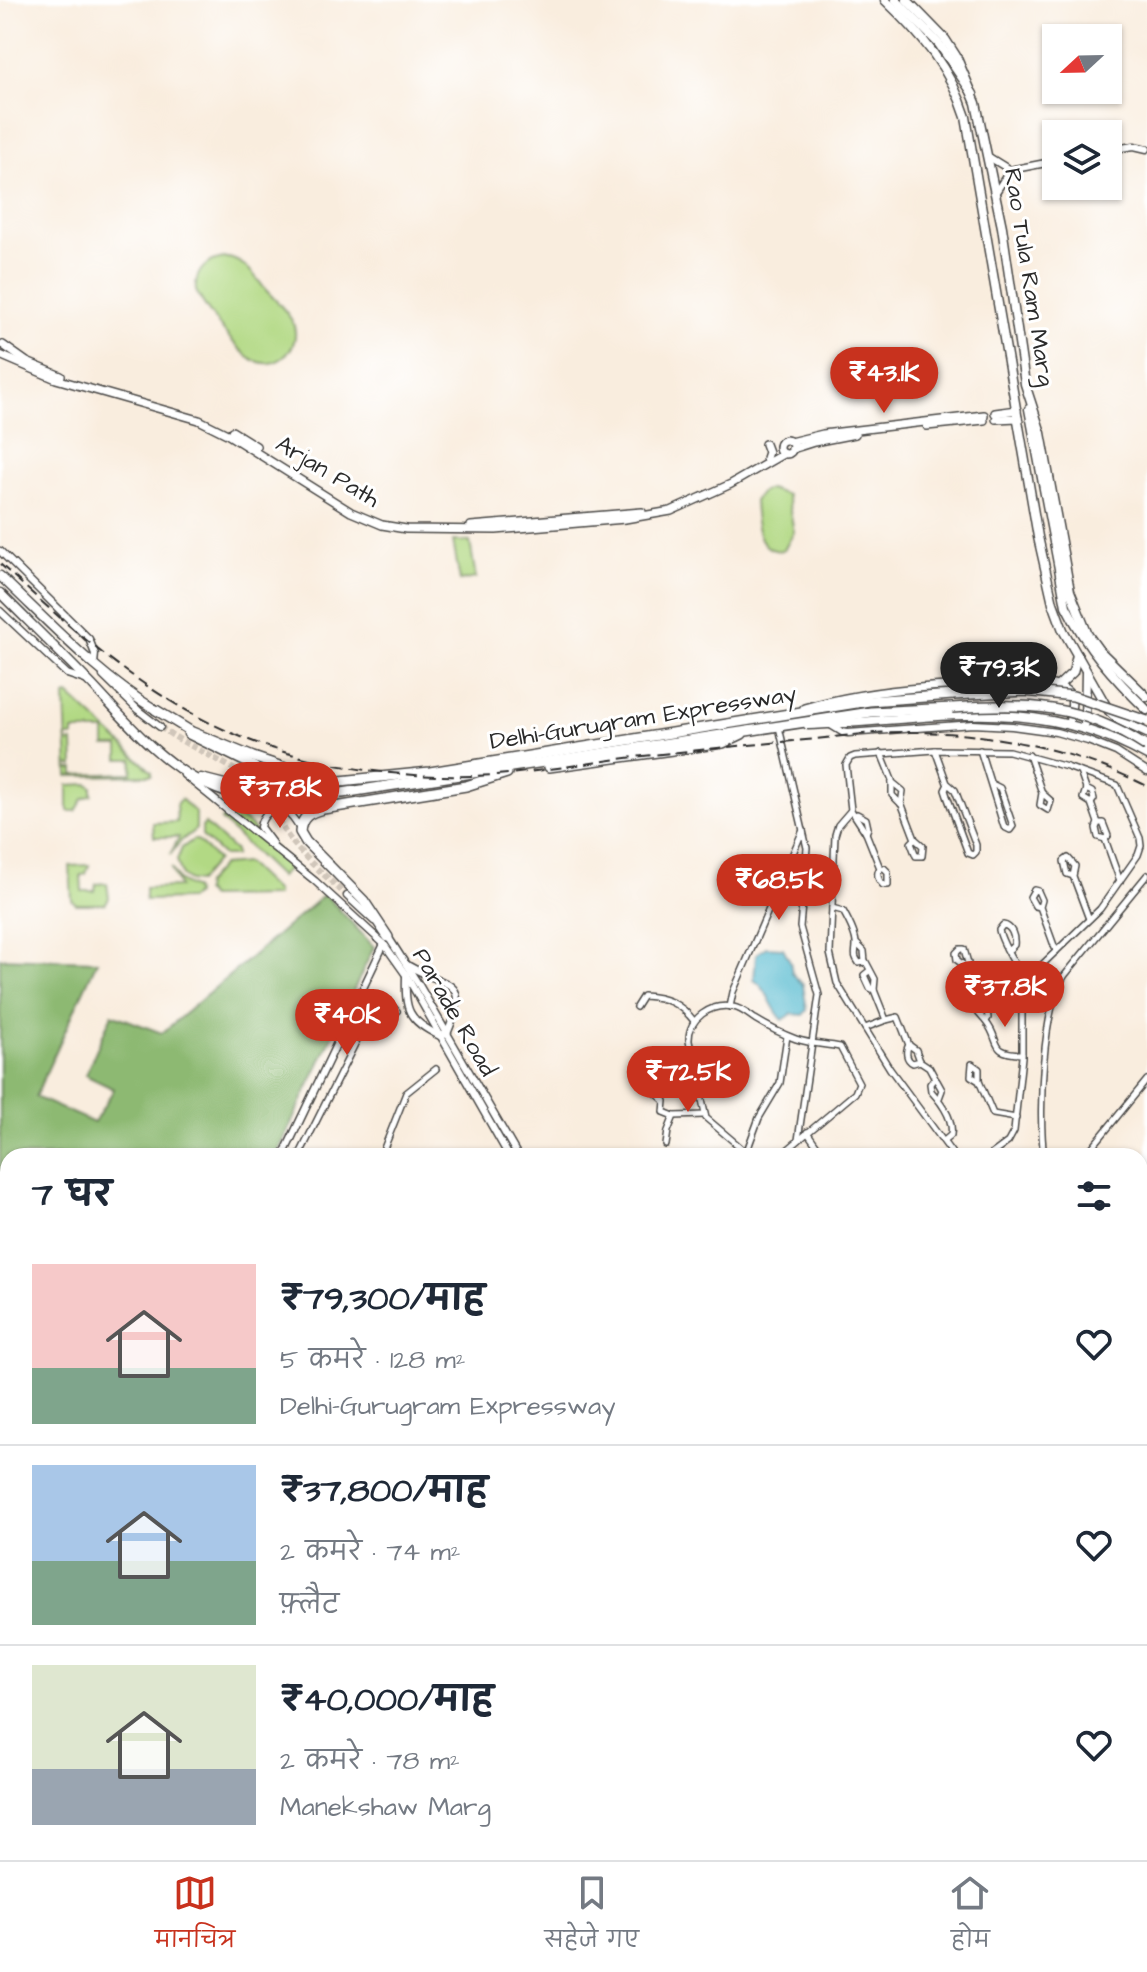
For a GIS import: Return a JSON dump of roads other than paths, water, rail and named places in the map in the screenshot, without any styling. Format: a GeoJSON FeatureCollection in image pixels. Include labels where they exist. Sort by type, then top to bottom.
{"type":"FeatureCollection","features":[{"type":"Feature","properties":{"kind":"highway","name":"Delhi-Gurugram Expressway"},"geometry":{"type":"LineString","coordinates":[[280,798],[342,793],[749,731],[779,721],[869,701],[1025,691],[1073,696],[1147,721]]}},
{"type":"Feature","properties":{"kind":"highway","name":"Delhi-Gurugram Expressway"},"geometry":{"type":"LineString","coordinates":[[159,712],[192,732],[253,757],[340,781],[430,772],[779,721],[871,712],[1022,704],[1065,710],[1101,722],[1147,747]]}},
{"type":"Feature","properties":{"kind":"highway"},"geometry":{"type":"LineString","coordinates":[[386,941],[368,906],[312,849],[300,829],[306,817],[323,809],[466,786],[502,774],[723,743],[749,731]]}},
{"type":"Feature","properties":{"kind":"main road","name":"Rao Tula Ram Marg"},"geometry":{"type":"LineString","coordinates":[[885,0],[933,51],[962,103],[976,167],[1046,577],[1063,630],[1109,711],[1119,720],[1147,733]]}},
{"type":"Feature","properties":{"kind":"main road"},"geometry":{"type":"LineString","coordinates":[[896,0],[939,44],[973,94]]}},
{"type":"Feature","properties":{"kind":"main road","name":"Rao Tula Ram Marg"},"geometry":{"type":"LineString","coordinates":[[907,0],[945,39],[965,72],[973,94],[996,192],[1025,384],[1041,433],[1070,591],[1098,649],[1147,697]]}},
{"type":"Feature","properties":{"kind":"main road"},"geometry":{"type":"LineString","coordinates":[[1,336],[1,350]]}},
{"type":"Feature","properties":{"kind":"main road","name":"Arjan Path"},"geometry":{"type":"LineString","coordinates":[[1,350],[56,379],[199,420],[227,434],[351,512],[382,525],[406,529],[496,530],[663,513],[731,484],[781,451]]}},
{"type":"Feature","properties":{"kind":"main road","name":"Arjan Path"},"geometry":{"type":"LineString","coordinates":[[1,350],[71,379],[217,424],[349,506],[390,522],[460,527],[667,508],[691,499],[781,451]]}},
{"type":"Feature","properties":{"kind":"main road"},"geometry":{"type":"LineString","coordinates":[[1025,384],[1066,606],[1101,664],[1147,710]]}},
{"type":"Feature","properties":{"kind":"main road"},"geometry":{"type":"LineString","coordinates":[[995,416],[1017,414]]}},
{"type":"Feature","properties":{"kind":"main road"},"geometry":{"type":"LineString","coordinates":[[791,446],[788,454],[781,451],[781,442],[791,446],[823,434],[984,418]]}},
{"type":"Feature","properties":{"kind":"main road"},"geometry":{"type":"LineString","coordinates":[[765,444],[768,452],[766,458]]}},
{"type":"Feature","properties":{"kind":"main road"},"geometry":{"type":"LineString","coordinates":[[0,576],[128,692],[196,738],[255,767],[260,776],[257,785],[248,790],[194,777]]}},
{"type":"Feature","properties":{"kind":"main road"},"geometry":{"type":"LineString","coordinates":[[0,593],[170,761],[225,792],[263,799],[280,798]]}},
{"type":"Feature","properties":{"kind":"main road"},"geometry":{"type":"LineString","coordinates":[[1058,686],[1073,672],[1077,655]]}},
{"type":"Feature","properties":{"kind":"main road"},"geometry":{"type":"LineString","coordinates":[[1085,727],[1086,669]]}},
{"type":"Feature","properties":{"kind":"main road"},"geometry":{"type":"LineString","coordinates":[[779,721],[840,697],[998,684],[1058,686],[1071,693],[1069,724]]}},
{"type":"Feature","properties":{"kind":"main road"},"geometry":{"type":"LineString","coordinates":[[779,721],[829,724],[981,714],[1019,715],[1085,727],[1147,756]]}},
{"type":"Feature","properties":{"kind":"street"},"geometry":{"type":"LineString","coordinates":[[1122,148],[1147,149]]}},
{"type":"Feature","properties":{"kind":"street"},"geometry":{"type":"LineString","coordinates":[[989,157],[1010,170],[1042,164]]}},
{"type":"Feature","properties":{"kind":"street"},"geometry":{"type":"LineString","coordinates":[[996,192],[1010,170]]}},
{"type":"Feature","properties":{"kind":"street"},"geometry":{"type":"LineString","coordinates":[[0,551],[89,639],[95,654],[93,663],[126,699],[160,727]]}},
{"type":"Feature","properties":{"kind":"street"},"geometry":{"type":"LineString","coordinates":[[0,611],[67,674],[88,681]]}},
{"type":"Feature","properties":{"kind":"street"},"geometry":{"type":"LineString","coordinates":[[779,721],[807,853],[800,927],[819,995],[798,1140]]}},
{"type":"Feature","properties":{"kind":"street"},"geometry":{"type":"LineString","coordinates":[[829,724],[848,733],[973,724],[1042,730],[1116,752],[1147,772]]}},
{"type":"Feature","properties":{"kind":"street"},"geometry":{"type":"LineString","coordinates":[[935,750],[976,845],[973,855],[968,853],[947,796],[945,790],[948,784]]}},
{"type":"Feature","properties":{"kind":"street"},"geometry":{"type":"LineString","coordinates":[[880,868],[854,812],[847,761],[855,756],[935,750],[1029,755],[1115,783],[1120,788],[1144,847],[1104,904],[1024,980],[1020,990],[1022,1054],[1016,1118],[1011,1138],[999,1148]]}},
{"type":"Feature","properties":{"kind":"street"},"geometry":{"type":"LineString","coordinates":[[980,750],[1004,827],[1010,830],[1014,824],[1013,818],[1000,788],[992,784]]}},
{"type":"Feature","properties":{"kind":"street"},"geometry":{"type":"LineString","coordinates":[[881,753],[892,782],[892,795],[901,804],[915,839]]}},
{"type":"Feature","properties":{"kind":"street"},"geometry":{"type":"LineString","coordinates":[[1029,755],[1042,793]]}},
{"type":"Feature","properties":{"kind":"street","name":"Parade Road"},"geometry":{"type":"LineString","coordinates":[[170,761],[200,790],[386,941],[513,1148]]}},
{"type":"Feature","properties":{"kind":"street"},"geometry":{"type":"LineString","coordinates":[[1079,771],[1086,789],[1083,798],[1091,803],[1098,823],[1105,826],[1108,834],[1105,839],[1120,882]]}},
{"type":"Feature","properties":{"kind":"street"},"geometry":{"type":"LineString","coordinates":[[892,782],[903,791],[901,804]]}},
{"type":"Feature","properties":{"kind":"street"},"geometry":{"type":"LineString","coordinates":[[291,863],[263,834],[260,823],[267,813],[281,810],[288,813],[300,829]]}},
{"type":"Feature","properties":{"kind":"street"},"geometry":{"type":"LineString","coordinates":[[854,812],[836,832],[830,953],[833,972],[840,989],[890,1069],[949,1148]]}},
{"type":"Feature","properties":{"kind":"street"},"geometry":{"type":"LineString","coordinates":[[730,1007],[733,992],[803,830]]}},
{"type":"Feature","properties":{"kind":"street"},"geometry":{"type":"LineString","coordinates":[[1043,1148],[1043,1089],[1049,1017],[1055,990],[1147,875]]}},
{"type":"Feature","properties":{"kind":"street"},"geometry":{"type":"LineString","coordinates":[[1073,876],[1089,919]]}},
{"type":"Feature","properties":{"kind":"street"},"geometry":{"type":"LineString","coordinates":[[804,883],[833,884]]}},
{"type":"Feature","properties":{"kind":"street","name":"Parade Road"},"geometry":{"type":"LineString","coordinates":[[347,896],[407,965],[505,1148]]}},
{"type":"Feature","properties":{"kind":"street"},"geometry":{"type":"LineString","coordinates":[[1040,907],[1056,951]]}},
{"type":"Feature","properties":{"kind":"street"},"geometry":{"type":"LineString","coordinates":[[832,908],[843,911],[856,943],[864,951],[886,1020]]}},
{"type":"Feature","properties":{"kind":"street"},"geometry":{"type":"LineString","coordinates":[[287,1148],[386,941]]}},
{"type":"Feature","properties":{"kind":"street"},"geometry":{"type":"LineString","coordinates":[[856,943],[856,960],[861,963],[866,961]]}},
{"type":"Feature","properties":{"kind":"street"},"geometry":{"type":"LineString","coordinates":[[1010,949],[1024,980]]}},
{"type":"Feature","properties":{"kind":"street"},"geometry":{"type":"LineString","coordinates":[[406,975],[406,999],[411,1017],[421,1026],[443,1035],[457,1007],[457,993],[446,981],[407,965]]}},
{"type":"Feature","properties":{"kind":"street"},"geometry":{"type":"LineString","coordinates":[[965,966],[980,1002],[987,1009],[986,1021]]}},
{"type":"Feature","properties":{"kind":"street"},"geometry":{"type":"LineString","coordinates":[[869,971],[865,974],[865,981],[874,990]]}},
{"type":"Feature","properties":{"kind":"street"},"geometry":{"type":"LineString","coordinates":[[636,1007],[643,996],[667,999],[682,1008],[694,1021]]}},
{"type":"Feature","properties":{"kind":"street"},"geometry":{"type":"LineString","coordinates":[[980,1002],[977,1011],[986,1021],[999,1050],[1006,1054],[1022,1054]]}},
{"type":"Feature","properties":{"kind":"street"},"geometry":{"type":"LineString","coordinates":[[303,1148],[373,1008],[379,1003],[389,1003],[397,1011]]}},
{"type":"Feature","properties":{"kind":"street"},"geometry":{"type":"LineString","coordinates":[[738,1148],[705,1115],[689,1041],[694,1021],[708,1011],[730,1007],[787,1036],[813,1044],[840,1047],[859,1086],[855,1093],[789,1148]]}},
{"type":"Feature","properties":{"kind":"street"},"geometry":{"type":"LineString","coordinates":[[865,1028],[898,1017],[909,1045],[916,1050],[920,1061],[927,1065],[942,1090],[939,1098]]}},
{"type":"Feature","properties":{"kind":"street"},"geometry":{"type":"LineString","coordinates":[[747,1148],[759,1118],[780,1083],[787,1036]]}},
{"type":"Feature","properties":{"kind":"street"},"geometry":{"type":"LineString","coordinates":[[909,1045],[908,1059],[913,1063],[920,1061]]}},
{"type":"Feature","properties":{"kind":"street"},"geometry":{"type":"LineString","coordinates":[[384,1148],[406,1093],[436,1069]]}},
{"type":"Feature","properties":{"kind":"street"},"geometry":{"type":"LineString","coordinates":[[936,1080],[932,1080],[930,1086],[953,1129],[944,1141]]}},
{"type":"Feature","properties":{"kind":"street"},"geometry":{"type":"LineString","coordinates":[[1091,1148],[1147,1080]]}},
{"type":"Feature","properties":{"kind":"street"},"geometry":{"type":"LineString","coordinates":[[979,1081],[993,1114],[1016,1118]]}},
{"type":"Feature","properties":{"kind":"street"},"geometry":{"type":"LineString","coordinates":[[657,1094],[665,1101],[664,1112],[674,1116],[705,1115]]}},
{"type":"Feature","properties":{"kind":"street"},"geometry":{"type":"LineString","coordinates":[[666,1145],[674,1116]]}},
{"type":"Feature","properties":{"kind":"street"},"geometry":{"type":"LineString","coordinates":[[807,1132],[818,1148]]}},
{"type":"Feature","properties":{"kind":"water"},"geometry":{"type":"Polygon","coordinates":[[[766,947],[783,948],[792,973],[803,985],[807,1010],[803,1015],[792,1014],[783,1020],[763,988],[754,980],[756,954],[766,947]]]}},
{"type":"Feature","properties":{"kind":"tunnel"},"geometry":{"type":"LineString","coordinates":[[160,727],[234,769],[256,786],[296,847],[347,896]]}},
{"type":"Feature","properties":{"kind":"railway"},"geometry":{"type":"LineString","coordinates":[[0,564],[117,664],[180,707],[249,740],[340,766],[433,776],[496,775],[706,749],[910,732],[972,735],[1032,745],[1090,762],[1147,786]]}}]}
